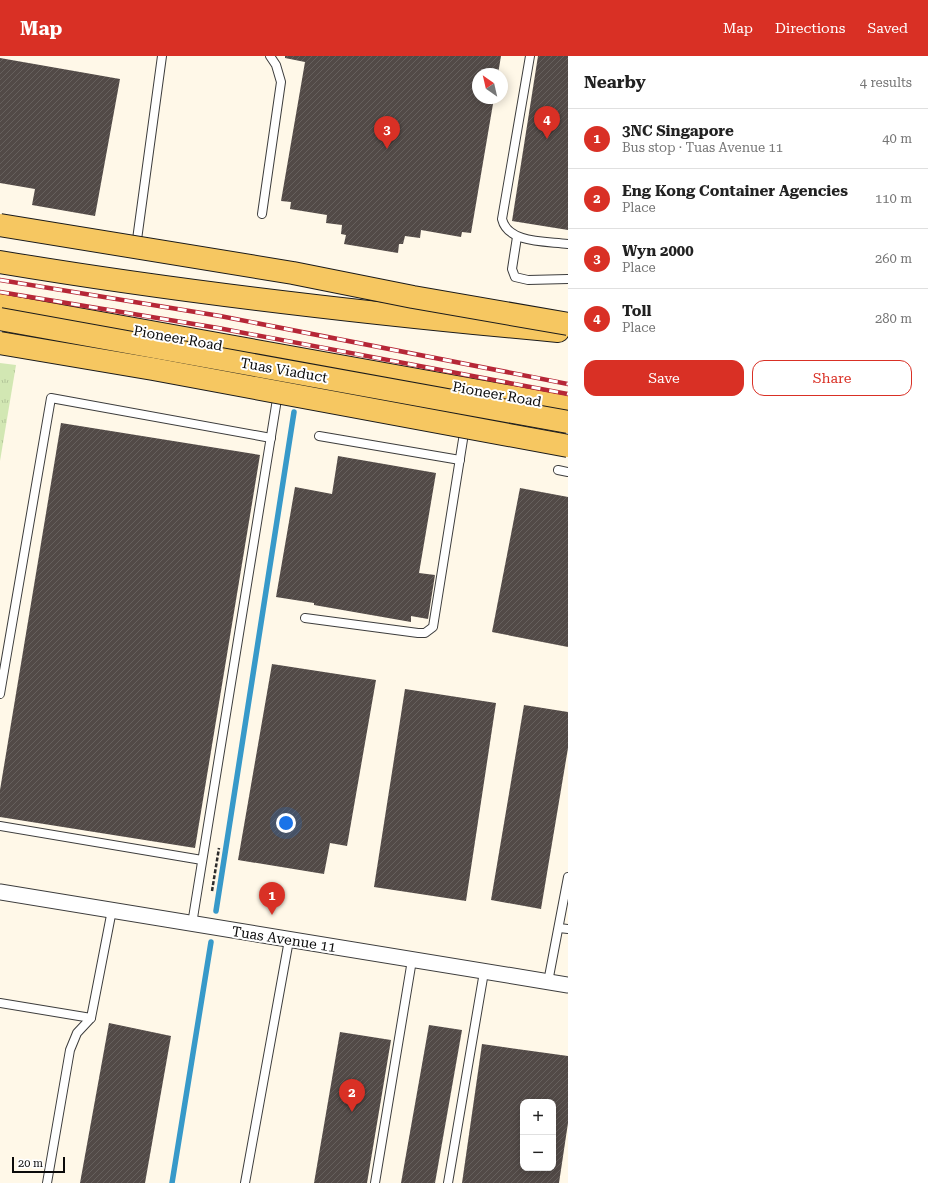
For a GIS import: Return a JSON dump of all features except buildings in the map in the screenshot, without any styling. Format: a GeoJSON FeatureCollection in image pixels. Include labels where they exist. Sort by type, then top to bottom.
{"type":"FeatureCollection","features":[{"type":"Feature","properties":{"kind":"main road"},"geometry":{"type":"LineString","coordinates":[[0,225],[293,273],[413,297],[568,324]]}},
{"type":"Feature","properties":{"kind":"main road"},"geometry":{"type":"LineString","coordinates":[[0,262],[139,285],[412,317],[568,332]]}},
{"type":"Feature","properties":{"kind":"main road"},"geometry":{"type":"LineString","coordinates":[[2,324],[153,368],[568,446]]}},
{"type":"Feature","properties":{"kind":"main road","name":"Pioneer Road"},"geometry":{"type":"LineString","coordinates":[[2,324],[284,357],[568,407]]}},
{"type":"Feature","properties":{"kind":"main road","name":"Tuas Viaduct"},"geometry":{"type":"LineString","coordinates":[[2,324],[568,422]]}},
{"type":"Feature","properties":{"kind":"street","name":"Tuas Avenue 11"},"geometry":{"type":"LineString","coordinates":[[0,892],[568,985]]}},
{"type":"Feature","properties":{"kind":"lane"},"geometry":{"type":"LineString","coordinates":[[135,257],[162,56]]}},
{"type":"Feature","properties":{"kind":"lane"},"geometry":{"type":"LineString","coordinates":[[262,214],[281,82],[276,65],[270,56]]}},
{"type":"Feature","properties":{"kind":"lane"},"geometry":{"type":"LineString","coordinates":[[530,56],[502,219],[504,226],[517,237],[568,244]]}},
{"type":"Feature","properties":{"kind":"lane"},"geometry":{"type":"LineString","coordinates":[[517,237],[512,269],[515,277],[528,280],[568,279]]}},
{"type":"Feature","properties":{"kind":"lane"},"geometry":{"type":"LineString","coordinates":[[0,354],[2,324]]}},
{"type":"Feature","properties":{"kind":"lane"},"geometry":{"type":"LineString","coordinates":[[192,924],[284,357]]}},
{"type":"Feature","properties":{"kind":"lane"},"geometry":{"type":"LineString","coordinates":[[305,618],[418,633],[425,633],[433,627],[470,390]]}},
{"type":"Feature","properties":{"kind":"lane"},"geometry":{"type":"LineString","coordinates":[[0,694],[51,398],[271,438]]}},
{"type":"Feature","properties":{"kind":"lane"},"geometry":{"type":"LineString","coordinates":[[319,436],[460,460]]}},
{"type":"Feature","properties":{"kind":"lane"},"geometry":{"type":"LineString","coordinates":[[558,470],[568,472]]}},
{"type":"Feature","properties":{"kind":"lane"},"geometry":{"type":"LineString","coordinates":[[0,826],[202,860]]}},
{"type":"Feature","properties":{"kind":"lane"},"geometry":{"type":"LineString","coordinates":[[548,982],[568,877]]}},
{"type":"Feature","properties":{"kind":"lane"},"geometry":{"type":"LineString","coordinates":[[47,1183],[70,1050],[77,1033],[91,1018],[112,910]]}},
{"type":"Feature","properties":{"kind":"lane"},"geometry":{"type":"LineString","coordinates":[[558,928],[568,929]]}},
{"type":"Feature","properties":{"kind":"lane"},"geometry":{"type":"LineString","coordinates":[[245,1183],[289,940]]}},
{"type":"Feature","properties":{"kind":"lane"},"geometry":{"type":"LineString","coordinates":[[375,1183],[412,960]]}},
{"type":"Feature","properties":{"kind":"lane"},"geometry":{"type":"LineString","coordinates":[[448,1183],[484,972]]}},
{"type":"Feature","properties":{"kind":"lane"},"geometry":{"type":"LineString","coordinates":[[0,1004],[91,1018]]}},
{"type":"Feature","properties":{"kind":"green space"},"geometry":{"type":"Polygon","coordinates":[[[0,363],[16,365],[0,461],[0,363]]]}},
{"type":"Feature","properties":{"kind":"waterway"},"geometry":{"type":"LineString","coordinates":[[216,911],[294,412]]}},
{"type":"Feature","properties":{"kind":"waterway"},"geometry":{"type":"LineString","coordinates":[[172,1183],[211,942]]}},
{"type":"Feature","properties":{"kind":"railway"},"geometry":{"type":"LineString","coordinates":[[0,280],[220,316],[568,384]]}},
{"type":"Feature","properties":{"kind":"railway"},"geometry":{"type":"LineString","coordinates":[[0,292],[218,328],[568,394]]}},
{"type":"Feature","properties":{"kind":"place","name":"Toll"},"geometry":{"type":"Point","coordinates":[547,139]}},
{"type":"Feature","properties":{"kind":"place","name":"Wyn 2000"},"geometry":{"type":"Point","coordinates":[387,149]}},
{"type":"Feature","properties":{"kind":"place","name":"3NC Singapore"},"geometry":{"type":"Point","coordinates":[272,915]}},
{"type":"Feature","properties":{"kind":"place","name":"Eng Kong Container Agencies"},"geometry":{"type":"Point","coordinates":[352,1112]}}]}
